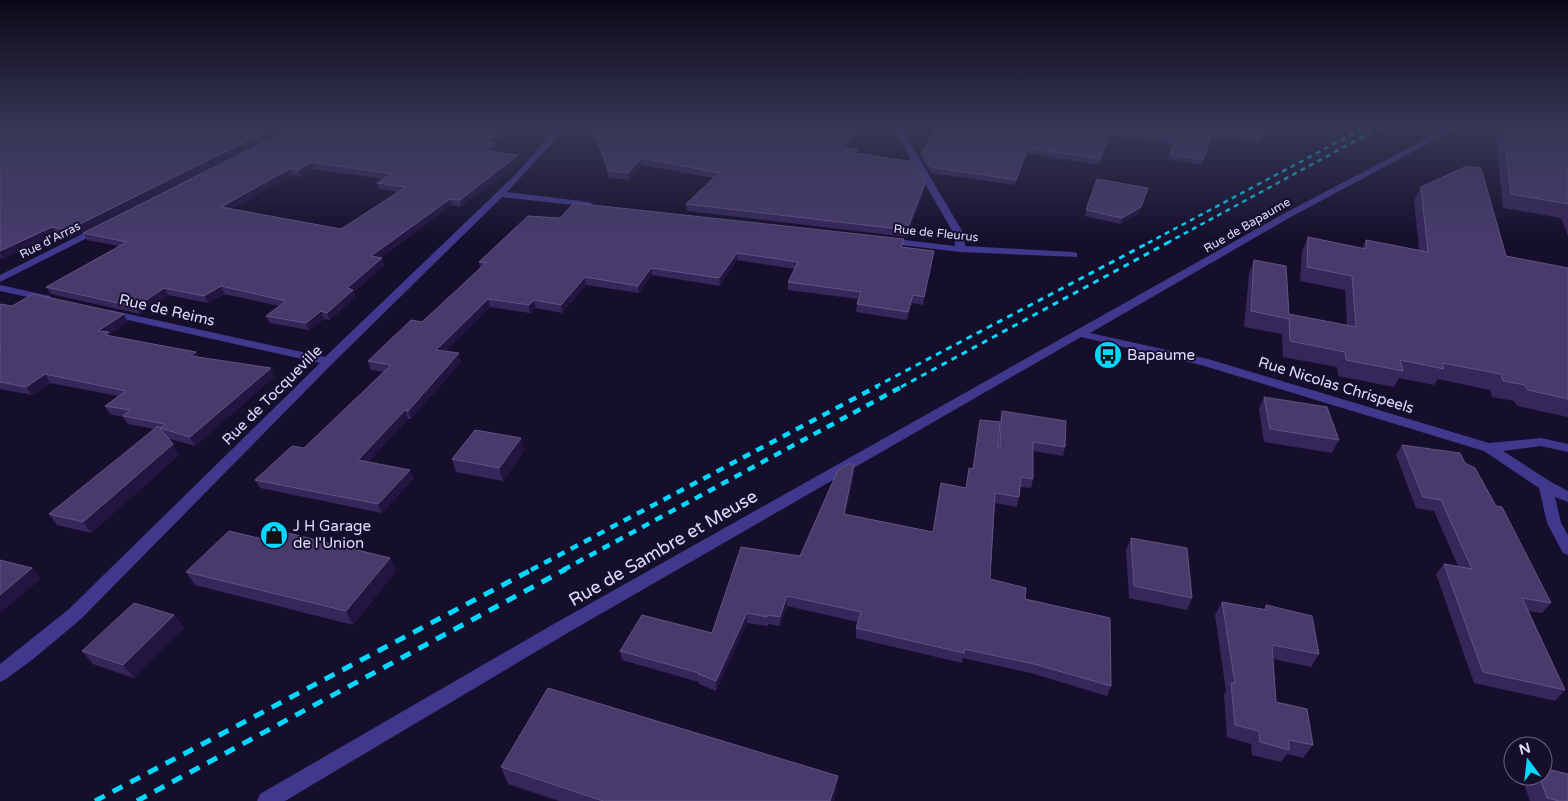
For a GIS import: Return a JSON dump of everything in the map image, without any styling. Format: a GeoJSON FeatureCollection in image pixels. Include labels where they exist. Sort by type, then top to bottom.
{"type":"FeatureCollection","features":[{"type":"Feature","properties":{"kind":"street","name":"Rue de Tocqueville"},"geometry":{"type":"LineString","coordinates":[[0,674],[76,614],[328,361],[528,165]]}},
{"type":"Feature","properties":{"kind":"street"},"geometry":{"type":"LineString","coordinates":[[919,165],[959,234],[960,250]]}},
{"type":"Feature","properties":{"kind":"street","name":"Rue de Bapaume"},"geometry":{"type":"LineString","coordinates":[[1081,334],[1286,216],[1382,165]]}},
{"type":"Feature","properties":{"kind":"street"},"geometry":{"type":"LineString","coordinates":[[500,194],[599,206]]}},
{"type":"Feature","properties":{"kind":"street","name":"Rue d'Arras"},"geometry":{"type":"LineString","coordinates":[[0,279],[105,226]]}},
{"type":"Feature","properties":{"kind":"street","name":"Rue de Fleurus"},"geometry":{"type":"LineString","coordinates":[[872,239],[960,250],[1073,255]]}},
{"type":"Feature","properties":{"kind":"street"},"geometry":{"type":"LineString","coordinates":[[0,288],[58,301]]}},
{"type":"Feature","properties":{"kind":"street","name":"Rue de Reims"},"geometry":{"type":"LineString","coordinates":[[96,310],[328,361]]}},
{"type":"Feature","properties":{"kind":"street","name":"Rue Nicolas Chrispeels"},"geometry":{"type":"LineString","coordinates":[[1081,334],[1204,362],[1489,448],[1546,486],[1568,498]]}},
{"type":"Feature","properties":{"kind":"street","name":"Rue de Sambre et Meuse"},"geometry":{"type":"LineString","coordinates":[[267,801],[550,635],[1081,334]]}},
{"type":"Feature","properties":{"kind":"street"},"geometry":{"type":"LineString","coordinates":[[1489,448],[1541,442],[1568,448]]}},
{"type":"Feature","properties":{"kind":"street"},"geometry":{"type":"LineString","coordinates":[[1546,486],[1554,523],[1568,549]]}},
{"type":"Feature","properties":{"kind":"building"},"geometry":{"type":"Polygon","coordinates":[[[0,165],[198,165],[68,230],[52,227],[0,251],[0,165]]]}},
{"type":"Feature","properties":{"kind":"building"},"geometry":{"type":"Polygon","coordinates":[[[218,165],[306,165],[298,170],[289,169],[221,207],[341,229],[406,187],[377,183],[391,174],[334,165],[505,165],[460,200],[450,199],[371,256],[382,258],[347,288],[353,290],[327,313],[321,311],[306,323],[266,316],[286,301],[221,286],[204,296],[164,288],[136,307],[46,287],[127,242],[83,233],[218,165]]]}},
{"type":"Feature","properties":{"kind":"building"},"geometry":{"type":"Polygon","coordinates":[[[607,165],[635,165],[628,173],[609,171],[607,165]]]}},
{"type":"Feature","properties":{"kind":"building"},"geometry":{"type":"Polygon","coordinates":[[[679,165],[917,165],[926,181],[907,230],[686,204],[719,173],[679,165]]]}},
{"type":"Feature","properties":{"kind":"building"},"geometry":{"type":"Polygon","coordinates":[[[930,165],[1021,165],[1016,180],[930,165]]]}},
{"type":"Feature","properties":{"kind":"building"},"geometry":{"type":"Polygon","coordinates":[[[1508,165],[1568,165],[1568,204],[1511,194],[1508,165]]]}},
{"type":"Feature","properties":{"kind":"building"},"geometry":{"type":"Polygon","coordinates":[[[1467,166],[1481,168],[1506,256],[1568,268],[1568,399],[1528,390],[1525,385],[1503,381],[1501,374],[1442,363],[1444,369],[1400,360],[1403,371],[1346,360],[1345,352],[1290,341],[1289,319],[1251,311],[1254,260],[1286,266],[1289,314],[1356,327],[1352,276],[1307,267],[1308,237],[1366,249],[1366,240],[1428,252],[1421,187],[1467,166]]]}},
{"type":"Feature","properties":{"kind":"building"},"geometry":{"type":"Polygon","coordinates":[[[1097,179],[1148,188],[1141,207],[1122,218],[1086,210],[1097,179]]]}},
{"type":"Feature","properties":{"kind":"building"},"geometry":{"type":"Polygon","coordinates":[[[574,203],[904,239],[901,247],[934,251],[924,297],[913,295],[908,312],[857,304],[861,292],[788,282],[798,262],[737,253],[719,278],[651,268],[638,286],[585,277],[561,305],[534,300],[529,305],[488,299],[436,350],[459,353],[408,411],[405,410],[358,460],[410,470],[378,504],[255,480],[292,446],[304,448],[391,365],[368,361],[411,320],[422,322],[486,263],[479,262],[528,216],[560,218],[574,203]]]}},
{"type":"Feature","properties":{"kind":"building"},"geometry":{"type":"Polygon","coordinates":[[[33,294],[124,314],[98,331],[109,332],[105,335],[196,352],[191,356],[271,368],[190,437],[160,428],[165,424],[123,416],[130,410],[105,406],[126,391],[45,374],[26,387],[0,382],[0,304],[12,306],[33,294]]]}},
{"type":"Feature","properties":{"kind":"building"},"geometry":{"type":"Polygon","coordinates":[[[1264,397],[1327,407],[1339,440],[1270,429],[1264,397]]]}},
{"type":"Feature","properties":{"kind":"building"},"geometry":{"type":"Polygon","coordinates":[[[1002,411],[1066,421],[1065,447],[1033,442],[1033,479],[1021,477],[1019,497],[995,493],[990,579],[1026,588],[1025,599],[1110,618],[1111,686],[1034,664],[964,649],[964,653],[856,628],[861,612],[787,596],[780,617],[768,615],[767,617],[747,613],[716,681],[699,673],[620,651],[642,615],[712,633],[741,547],[800,556],[838,470],[850,463],[854,465],[844,514],[933,532],[941,483],[966,488],[969,468],[973,469],[980,420],[1000,422],[998,447],[1000,447],[1002,411]]]}},
{"type":"Feature","properties":{"kind":"building"},"geometry":{"type":"Polygon","coordinates":[[[158,426],[173,444],[83,522],[49,514],[158,426]]]}},
{"type":"Feature","properties":{"kind":"building"},"geometry":{"type":"Polygon","coordinates":[[[475,430],[521,438],[499,468],[452,459],[475,430]]]}},
{"type":"Feature","properties":{"kind":"building"},"geometry":{"type":"Polygon","coordinates":[[[1402,445],[1460,453],[1465,463],[1475,468],[1496,506],[1502,507],[1551,603],[1522,598],[1565,690],[1483,672],[1444,564],[1472,569],[1441,500],[1423,497],[1402,445]]]}},
{"type":"Feature","properties":{"kind":"building"},"geometry":{"type":"Polygon","coordinates":[[[229,531],[275,542],[284,532],[390,558],[346,611],[186,572],[229,531]]]}},
{"type":"Feature","properties":{"kind":"building"},"geometry":{"type":"Polygon","coordinates":[[[1131,538],[1187,548],[1192,598],[1134,586],[1131,538]]]}},
{"type":"Feature","properties":{"kind":"building"},"geometry":{"type":"Polygon","coordinates":[[[0,560],[32,568],[0,595],[0,560]]]}},
{"type":"Feature","properties":{"kind":"building"},"geometry":{"type":"Polygon","coordinates":[[[1222,602],[1267,610],[1266,605],[1312,616],[1319,654],[1272,645],[1276,702],[1307,709],[1313,745],[1289,740],[1289,750],[1260,742],[1259,731],[1235,725],[1231,683],[1235,683],[1222,602]]]}},
{"type":"Feature","properties":{"kind":"building"},"geometry":{"type":"Polygon","coordinates":[[[134,603],[174,615],[123,665],[82,651],[134,603]]]}},
{"type":"Feature","properties":{"kind":"building"},"geometry":{"type":"Polygon","coordinates":[[[548,688],[838,776],[830,801],[603,801],[501,767],[548,688]]]}},
{"type":"Feature","properties":{"kind":"building"},"geometry":{"type":"Polygon","coordinates":[[[1553,770],[1568,774],[1568,801],[1547,798],[1543,786],[1553,786],[1553,770]]]}},
{"type":"Feature","properties":{"kind":"railway"},"geometry":{"type":"LineString","coordinates":[[1148,243],[1294,165]]}},
{"type":"Feature","properties":{"kind":"railway"},"geometry":{"type":"LineString","coordinates":[[1167,243],[1310,165]]}},
{"type":"Feature","properties":{"kind":"railway"},"geometry":{"type":"LineString","coordinates":[[875,387],[1150,242]]}},
{"type":"Feature","properties":{"kind":"railway"},"geometry":{"type":"LineString","coordinates":[[901,387],[1169,242]]}},
{"type":"Feature","properties":{"kind":"railway"},"geometry":{"type":"LineString","coordinates":[[531,570],[878,386]]}},
{"type":"Feature","properties":{"kind":"railway"},"geometry":{"type":"LineString","coordinates":[[563,570],[903,386]]}},
{"type":"Feature","properties":{"kind":"railway"},"geometry":{"type":"LineString","coordinates":[[95,801],[533,569]]}},
{"type":"Feature","properties":{"kind":"railway"},"geometry":{"type":"LineString","coordinates":[[137,801],[566,569]]}},
{"type":"Feature","properties":{"kind":"place","name":"Bapaume"},"geometry":{"type":"Point","coordinates":[1108,355]}},
{"type":"Feature","properties":{"kind":"place","name":"J H Garage de l'Union"},"geometry":{"type":"Point","coordinates":[274,535]}}]}
